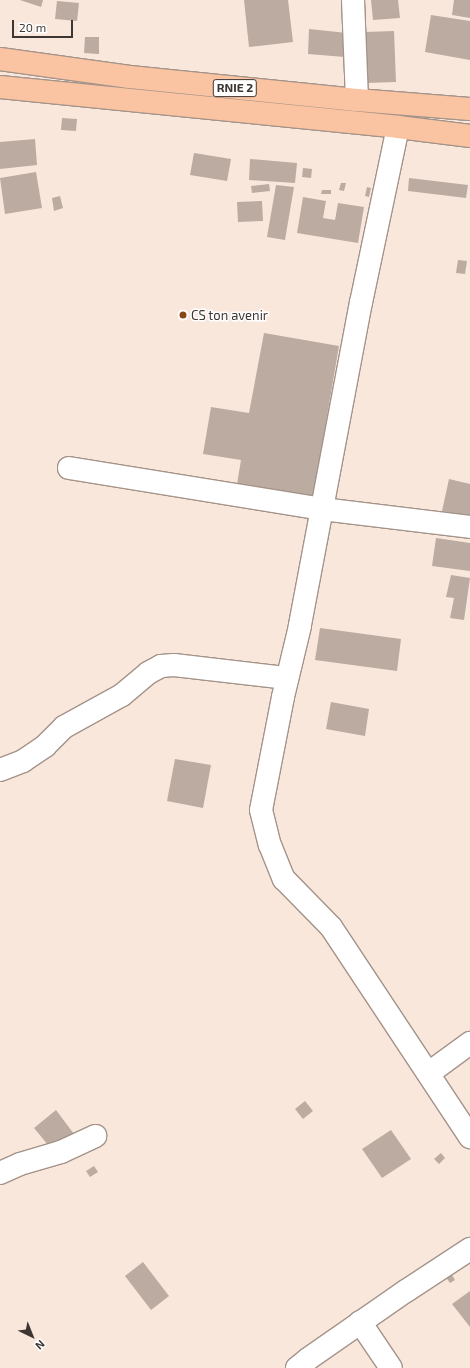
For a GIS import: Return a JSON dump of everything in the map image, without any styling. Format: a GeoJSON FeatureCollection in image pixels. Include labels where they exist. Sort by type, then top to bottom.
{"type":"FeatureCollection","features":[{"type":"Feature","properties":{"kind":"highway","name":"RNIE 2"},"geometry":{"type":"LineString","coordinates":[[0,59],[130,77],[357,100],[470,109]]}},
{"type":"Feature","properties":{"kind":"highway","name":"RNIE 2"},"geometry":{"type":"LineString","coordinates":[[0,87],[398,127],[470,136]]}},
{"type":"Feature","properties":{"kind":"street"},"geometry":{"type":"LineString","coordinates":[[353,0],[357,100]]}},
{"type":"Feature","properties":{"kind":"street"},"geometry":{"type":"LineString","coordinates":[[398,127],[361,302],[300,626],[287,678],[261,810],[270,845],[284,879],[331,927],[429,1073],[470,1138]]}},
{"type":"Feature","properties":{"kind":"street"},"geometry":{"type":"LineString","coordinates":[[69,468],[322,509],[470,527]]}},
{"type":"Feature","properties":{"kind":"street"},"geometry":{"type":"LineString","coordinates":[[0,770],[23,760],[45,746],[68,724],[93,712],[122,695],[148,673],[161,666],[174,665],[287,678]]}},
{"type":"Feature","properties":{"kind":"street"},"geometry":{"type":"LineString","coordinates":[[429,1073],[470,1043]]}},
{"type":"Feature","properties":{"kind":"street"},"geometry":{"type":"LineString","coordinates":[[0,1172],[20,1164],[61,1152],[95,1136]]}},
{"type":"Feature","properties":{"kind":"street"},"geometry":{"type":"LineString","coordinates":[[298,1368],[360,1322],[470,1249]]}},
{"type":"Feature","properties":{"kind":"street"},"geometry":{"type":"LineString","coordinates":[[360,1322],[391,1368]]}},
{"type":"Feature","properties":{"kind":"building"},"geometry":{"type":"Polygon","coordinates":[[[20,0],[43,0],[41,7],[20,0]]]}},
{"type":"Feature","properties":{"kind":"building"},"geometry":{"type":"Polygon","coordinates":[[[244,0],[288,0],[293,42],[249,47],[244,0]]]}},
{"type":"Feature","properties":{"kind":"building"},"geometry":{"type":"Polygon","coordinates":[[[371,0],[398,0],[400,18],[373,20],[371,0]]]}},
{"type":"Feature","properties":{"kind":"building"},"geometry":{"type":"Polygon","coordinates":[[[454,0],[470,0],[470,18],[452,15],[454,0]]]}},
{"type":"Feature","properties":{"kind":"building"},"geometry":{"type":"Polygon","coordinates":[[[57,1],[79,3],[77,21],[55,19],[57,1]]]}},
{"type":"Feature","properties":{"kind":"building"},"geometry":{"type":"Polygon","coordinates":[[[431,15],[470,21],[470,60],[425,52],[431,15]]]}},
{"type":"Feature","properties":{"kind":"building"},"geometry":{"type":"Polygon","coordinates":[[[309,29],[347,33],[345,57],[308,54],[309,29]]]}},
{"type":"Feature","properties":{"kind":"building"},"geometry":{"type":"Polygon","coordinates":[[[394,31],[396,82],[365,83],[364,32],[394,31]]]}},
{"type":"Feature","properties":{"kind":"building"},"geometry":{"type":"Polygon","coordinates":[[[85,37],[99,37],[99,54],[84,53],[85,37]]]}},
{"type":"Feature","properties":{"kind":"building"},"geometry":{"type":"Polygon","coordinates":[[[62,118],[77,119],[76,131],[61,130],[62,118]]]}},
{"type":"Feature","properties":{"kind":"building"},"geometry":{"type":"Polygon","coordinates":[[[35,139],[37,165],[0,169],[0,142],[35,139]]]}},
{"type":"Feature","properties":{"kind":"building"},"geometry":{"type":"Polygon","coordinates":[[[194,153],[231,159],[227,181],[190,175],[194,153]]]}},
{"type":"Feature","properties":{"kind":"building"},"geometry":{"type":"Polygon","coordinates":[[[250,159],[297,163],[295,183],[249,180],[250,159]]]}},
{"type":"Feature","properties":{"kind":"building"},"geometry":{"type":"Polygon","coordinates":[[[303,168],[312,169],[311,178],[302,177],[303,168]]]}},
{"type":"Feature","properties":{"kind":"building"},"geometry":{"type":"Polygon","coordinates":[[[36,172],[42,208],[5,214],[0,178],[36,172]]]}},
{"type":"Feature","properties":{"kind":"building"},"geometry":{"type":"Polygon","coordinates":[[[409,178],[468,185],[466,198],[408,191],[409,178]]]}},
{"type":"Feature","properties":{"kind":"building"},"geometry":{"type":"Polygon","coordinates":[[[341,183],[346,183],[344,191],[339,190],[341,183]]]}},
{"type":"Feature","properties":{"kind":"building"},"geometry":{"type":"Polygon","coordinates":[[[269,184],[270,191],[252,193],[251,186],[269,184]]]}},
{"type":"Feature","properties":{"kind":"building"},"geometry":{"type":"Polygon","coordinates":[[[276,185],[294,187],[285,240],[267,237],[276,185]]]}},
{"type":"Feature","properties":{"kind":"building"},"geometry":{"type":"Polygon","coordinates":[[[367,187],[371,188],[369,197],[365,196],[367,187]]]}},
{"type":"Feature","properties":{"kind":"building"},"geometry":{"type":"Polygon","coordinates":[[[322,190],[331,190],[331,194],[321,194],[322,190]]]}},
{"type":"Feature","properties":{"kind":"building"},"geometry":{"type":"Polygon","coordinates":[[[60,196],[63,208],[54,211],[52,198],[60,196]]]}},
{"type":"Feature","properties":{"kind":"building"},"geometry":{"type":"Polygon","coordinates":[[[303,197],[326,201],[323,218],[335,220],[338,203],[364,207],[358,243],[297,233],[303,197]]]}},
{"type":"Feature","properties":{"kind":"building"},"geometry":{"type":"Polygon","coordinates":[[[262,201],[263,221],[238,222],[237,202],[262,201]]]}},
{"type":"Feature","properties":{"kind":"building"},"geometry":{"type":"Polygon","coordinates":[[[458,260],[467,261],[465,274],[456,273],[458,260]]]}},
{"type":"Feature","properties":{"kind":"building"},"geometry":{"type":"Polygon","coordinates":[[[264,333],[339,346],[312,504],[236,490],[241,460],[203,454],[211,407],[249,413],[264,333]]]}},
{"type":"Feature","properties":{"kind":"building"},"geometry":{"type":"Polygon","coordinates":[[[449,479],[470,484],[470,517],[442,511],[449,479]]]}},
{"type":"Feature","properties":{"kind":"building"},"geometry":{"type":"Polygon","coordinates":[[[436,538],[470,543],[470,571],[432,566],[436,538]]]}},
{"type":"Feature","properties":{"kind":"building"},"geometry":{"type":"Polygon","coordinates":[[[451,575],[470,578],[464,620],[450,618],[454,598],[446,597],[451,575]]]}},
{"type":"Feature","properties":{"kind":"building"},"geometry":{"type":"Polygon","coordinates":[[[320,628],[401,639],[397,671],[315,660],[320,628]]]}},
{"type":"Feature","properties":{"kind":"building"},"geometry":{"type":"Polygon","coordinates":[[[331,702],[369,709],[365,736],[326,729],[331,702]]]}},
{"type":"Feature","properties":{"kind":"building"},"geometry":{"type":"Polygon","coordinates":[[[175,759],[211,765],[203,808],[167,801],[175,759]]]}},
{"type":"Feature","properties":{"kind":"building"},"geometry":{"type":"Polygon","coordinates":[[[305,1101],[313,1111],[303,1119],[295,1109],[305,1101]]]}},
{"type":"Feature","properties":{"kind":"building"},"geometry":{"type":"Polygon","coordinates":[[[56,1110],[74,1134],[53,1151],[34,1128],[56,1110]]]}},
{"type":"Feature","properties":{"kind":"building"},"geometry":{"type":"Polygon","coordinates":[[[391,1130],[411,1159],[382,1178],[362,1149],[391,1130]]]}},
{"type":"Feature","properties":{"kind":"building"},"geometry":{"type":"Polygon","coordinates":[[[441,1153],[445,1158],[439,1164],[434,1159],[441,1153]]]}},
{"type":"Feature","properties":{"kind":"building"},"geometry":{"type":"Polygon","coordinates":[[[94,1166],[98,1172],[90,1177],[86,1171],[94,1166]]]}},
{"type":"Feature","properties":{"kind":"building"},"geometry":{"type":"Polygon","coordinates":[[[143,1262],[169,1296],[151,1310],[125,1276],[143,1262]]]}},
{"type":"Feature","properties":{"kind":"building"},"geometry":{"type":"Polygon","coordinates":[[[449,1270],[455,1280],[450,1283],[443,1273],[449,1270]]]}},
{"type":"Feature","properties":{"kind":"building"},"geometry":{"type":"Polygon","coordinates":[[[470,1291],[470,1327],[452,1304],[470,1291]]]}},
{"type":"Feature","properties":{"kind":"place","name":"CS ton avenir"},"geometry":{"type":"Point","coordinates":[183,315]}}]}
